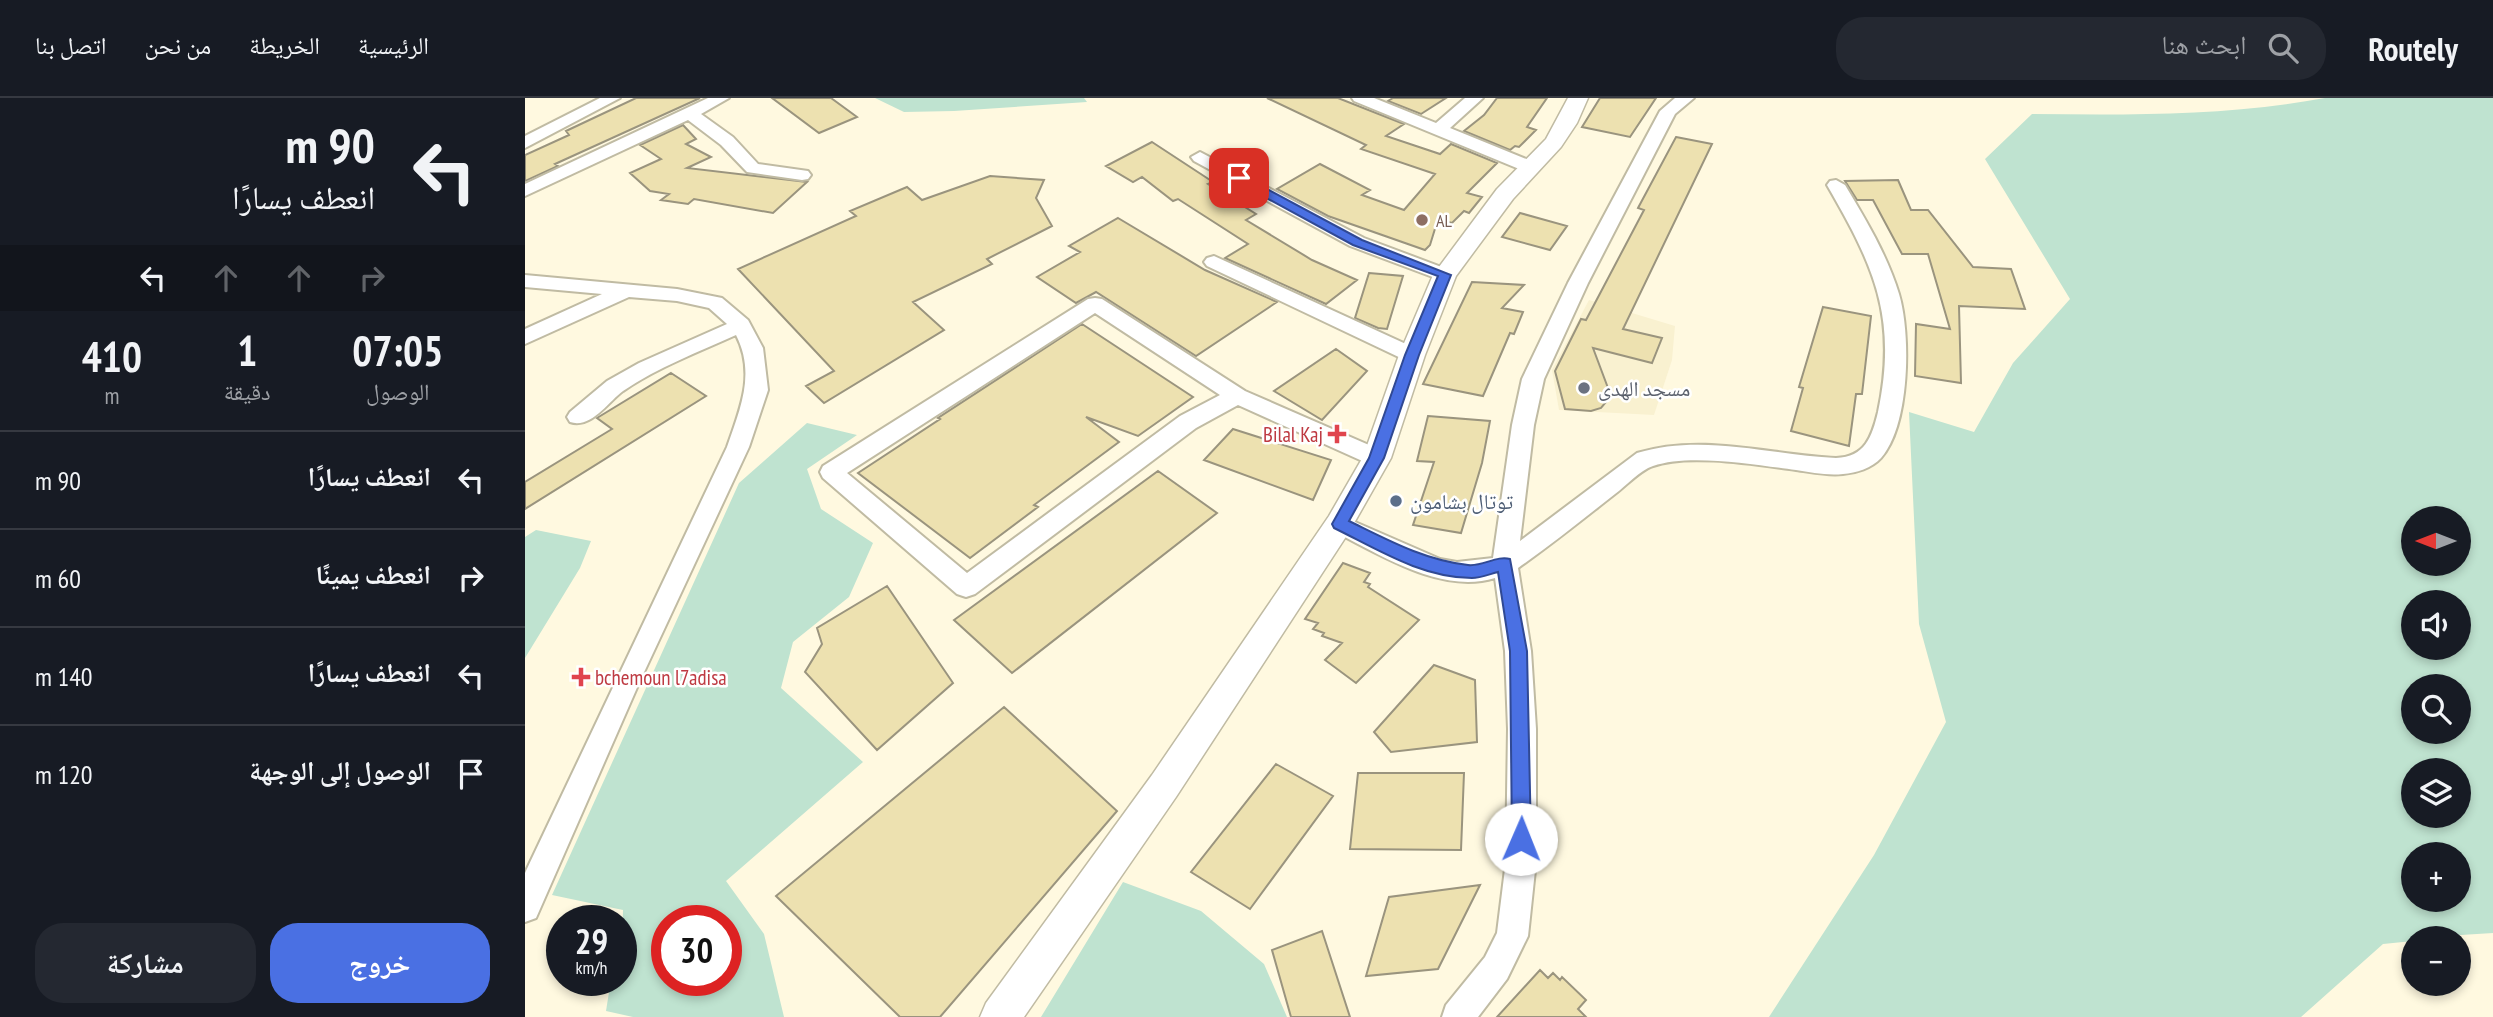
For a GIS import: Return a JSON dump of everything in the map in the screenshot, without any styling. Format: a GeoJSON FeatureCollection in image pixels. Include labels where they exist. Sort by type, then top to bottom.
{"type":"FeatureCollection","features":[{"type":"Feature","properties":{"kind":"main road"},"geometry":{"type":"LineString","coordinates":[[1000,1017],[1164,786],[1339,524],[1377,458],[1412,355],[1445,275],[1505,194],[1554,143],[1578,98]]}},
{"type":"Feature","properties":{"kind":"street"},"geometry":{"type":"LineString","coordinates":[[525,143],[612,98]]}},
{"type":"Feature","properties":{"kind":"street"},"geometry":{"type":"LineString","coordinates":[[525,191],[721,98]]}},
{"type":"Feature","properties":{"kind":"street"},"geometry":{"type":"LineString","coordinates":[[1360,98],[1530,167]]}},
{"type":"Feature","properties":{"kind":"street"},"geometry":{"type":"LineString","coordinates":[[1437,130],[1475,98]]}},
{"type":"Feature","properties":{"kind":"street"},"geometry":{"type":"LineString","coordinates":[[1458,1017],[1496,968],[1512,936],[1519,873],[1522,805],[1518,651],[1505,564],[1523,425],[1533,379],[1578,283],[1668,111],[1686,98]]}},
{"type":"Feature","properties":{"kind":"street"},"geometry":{"type":"LineString","coordinates":[[691,114],[727,141],[753,168],[802,175]]}},
{"type":"Feature","properties":{"kind":"street"},"geometry":{"type":"LineString","coordinates":[[1200,157],[1357,242],[1445,275]]}},
{"type":"Feature","properties":{"kind":"street"},"geometry":{"type":"LineString","coordinates":[[1339,524],[1439,568],[1474,572],[1505,564],[1645,459],[1670,454],[1709,452],[1840,467],[1853,465],[1874,454],[1882,439],[1896,385],[1893,305],[1876,254],[1836,185]]}},
{"type":"Feature","properties":{"kind":"street"},"geometry":{"type":"LineString","coordinates":[[1214,262],[1412,355]]}},
{"type":"Feature","properties":{"kind":"street"},"geometry":{"type":"LineString","coordinates":[[525,281],[677,295],[715,303],[741,325],[753,348],[757,390],[738,447],[626,683],[525,907]]}},
{"type":"Feature","properties":{"kind":"street"},"geometry":{"type":"LineString","coordinates":[[525,337],[626,291]]}},
{"type":"Feature","properties":{"kind":"street"},"geometry":{"type":"LineString","coordinates":[[1237,396],[1188,422],[966,587],[831,472],[1095,304],[1237,396],[1377,458]]}},
{"type":"Feature","properties":{"kind":"street"},"geometry":{"type":"LineString","coordinates":[[578,417],[615,386],[646,368],[741,325]]}},
{"type":"Feature","properties":{"kind":"shaded area"},"geometry":{"type":"Polygon","coordinates":[[[1589,300],[1675,326],[1672,360],[1654,415],[1559,410],[1552,370],[1589,300]]]}},
{"type":"Feature","properties":{"kind":"green space"},"geometry":{"type":"Polygon","coordinates":[[[875,98],[1084,98],[1087,102],[904,112],[875,98]]]}},
{"type":"Feature","properties":{"kind":"green space"},"geometry":{"type":"Polygon","coordinates":[[[2325,98],[2493,98],[2493,933],[2471,934],[2471,926],[2401,926],[2401,942],[2383,944],[2301,1017],[1769,1017],[1874,855],[1946,722],[1919,624],[1909,412],[1974,432],[2013,363],[2070,299],[1985,159],[2032,114],[2179,113],[2252,108],[2325,98]]]}},
{"type":"Feature","properties":{"kind":"green space"},"geometry":{"type":"Polygon","coordinates":[[[807,423],[857,435],[807,469],[821,509],[873,543],[849,597],[793,642],[781,688],[863,762],[726,881],[764,934],[784,1017],[633,1017],[606,1011],[608,996],[637,996],[637,905],[599,905],[552,895],[739,483],[807,423]]]}},
{"type":"Feature","properties":{"kind":"green space"},"geometry":{"type":"Polygon","coordinates":[[[536,530],[591,541],[580,568],[525,658],[525,537],[536,530]]]}},
{"type":"Feature","properties":{"kind":"green space"},"geometry":{"type":"Polygon","coordinates":[[[1123,882],[1201,911],[1264,964],[1287,1017],[1041,1017],[1123,882]]]}},
{"type":"Feature","properties":{"kind":"building"},"geometry":{"type":"Polygon","coordinates":[[[636,98],[700,98],[555,164],[558,166],[525,181],[525,155],[569,135],[566,131],[636,98]]]}},
{"type":"Feature","properties":{"kind":"building"},"geometry":{"type":"Polygon","coordinates":[[[772,98],[831,98],[857,117],[819,133],[772,98]]]}},
{"type":"Feature","properties":{"kind":"building"},"geometry":{"type":"Polygon","coordinates":[[[1267,98],[1338,98],[1404,124],[1386,136],[1440,154],[1451,144],[1497,163],[1467,193],[1482,197],[1469,213],[1464,211],[1452,223],[1438,219],[1430,245],[1425,250],[1328,216],[1277,189],[1320,164],[1370,190],[1362,195],[1404,210],[1435,174],[1361,149],[1366,145],[1267,98]]]}},
{"type":"Feature","properties":{"kind":"building"},"geometry":{"type":"Polygon","coordinates":[[[1393,98],[1446,98],[1421,114],[1388,101],[1393,98]]]}},
{"type":"Feature","properties":{"kind":"building"},"geometry":{"type":"Polygon","coordinates":[[[1497,98],[1547,98],[1527,127],[1536,130],[1519,147],[1515,146],[1510,150],[1464,131],[1484,115],[1497,98]]]}},
{"type":"Feature","properties":{"kind":"building"},"geometry":{"type":"Polygon","coordinates":[[[1600,98],[1656,98],[1630,137],[1582,127],[1600,98]]]}},
{"type":"Feature","properties":{"kind":"building"},"geometry":{"type":"Polygon","coordinates":[[[683,125],[696,139],[686,144],[711,157],[687,168],[807,182],[773,213],[694,199],[688,204],[661,200],[669,194],[650,191],[630,173],[661,159],[640,145],[683,125]]]}},
{"type":"Feature","properties":{"kind":"building"},"geometry":{"type":"Polygon","coordinates":[[[1676,137],[1712,144],[1623,329],[1662,338],[1652,363],[1593,348],[1611,396],[1601,408],[1591,411],[1565,409],[1555,371],[1581,319],[1586,320],[1644,210],[1638,208],[1676,137]]]}},
{"type":"Feature","properties":{"kind":"building"},"geometry":{"type":"Polygon","coordinates":[[[1152,142],[1213,182],[1208,184],[1256,214],[1246,220],[1312,260],[1357,280],[1326,304],[1225,258],[1248,244],[1178,199],[1173,201],[1142,177],[1133,182],[1106,166],[1152,142]]]}},
{"type":"Feature","properties":{"kind":"building"},"geometry":{"type":"Polygon","coordinates":[[[990,176],[1044,180],[1036,198],[1052,226],[987,259],[992,264],[913,302],[944,330],[824,403],[806,386],[834,371],[738,269],[856,216],[850,211],[907,187],[922,200],[990,176]]]}},
{"type":"Feature","properties":{"kind":"building"},"geometry":{"type":"Polygon","coordinates":[[[1898,180],[1911,210],[1928,210],[1973,267],[2011,269],[2025,309],[1959,306],[1961,383],[1915,376],[1916,324],[1950,329],[1928,254],[1902,254],[1873,200],[1857,200],[1845,181],[1898,180]]]}},
{"type":"Feature","properties":{"kind":"building"},"geometry":{"type":"Polygon","coordinates":[[[1520,213],[1567,226],[1550,250],[1502,237],[1520,213]]]}},
{"type":"Feature","properties":{"kind":"building"},"geometry":{"type":"Polygon","coordinates":[[[1118,218],[1205,270],[1277,302],[1196,356],[1096,292],[1076,303],[1037,277],[1080,252],[1069,246],[1118,218]]]}},
{"type":"Feature","properties":{"kind":"building"},"geometry":{"type":"Polygon","coordinates":[[[1369,273],[1403,276],[1387,329],[1355,318],[1369,273]]]}},
{"type":"Feature","properties":{"kind":"building"},"geometry":{"type":"Polygon","coordinates":[[[1472,282],[1524,285],[1502,308],[1523,312],[1514,334],[1510,333],[1483,396],[1423,384],[1472,282]]]}},
{"type":"Feature","properties":{"kind":"building"},"geometry":{"type":"Polygon","coordinates":[[[1823,307],[1871,316],[1862,394],[1856,394],[1849,446],[1791,431],[1803,388],[1799,387],[1823,307]]]}},
{"type":"Feature","properties":{"kind":"building"},"geometry":{"type":"Polygon","coordinates":[[[1082,324],[1193,397],[1138,436],[1086,417],[1119,442],[1034,505],[1038,507],[970,558],[858,473],[940,419],[938,418],[1082,324]]]}},
{"type":"Feature","properties":{"kind":"building"},"geometry":{"type":"Polygon","coordinates":[[[1336,349],[1367,371],[1322,420],[1274,391],[1336,349]]]}},
{"type":"Feature","properties":{"kind":"building"},"geometry":{"type":"Polygon","coordinates":[[[671,373],[706,396],[525,509],[525,482],[612,429],[597,418],[671,373]]]}},
{"type":"Feature","properties":{"kind":"building"},"geometry":{"type":"Polygon","coordinates":[[[1428,416],[1490,421],[1482,463],[1461,533],[1413,525],[1434,462],[1417,461],[1428,416]]]}},
{"type":"Feature","properties":{"kind":"building"},"geometry":{"type":"Polygon","coordinates":[[[1233,429],[1331,460],[1313,500],[1204,460],[1233,429]]]}},
{"type":"Feature","properties":{"kind":"building"},"geometry":{"type":"Polygon","coordinates":[[[1158,471],[1217,513],[1012,673],[954,620],[1158,471]]]}},
{"type":"Feature","properties":{"kind":"building"},"geometry":{"type":"Polygon","coordinates":[[[1343,563],[1370,573],[1364,582],[1370,584],[1368,587],[1419,620],[1356,683],[1325,660],[1342,643],[1322,636],[1324,633],[1313,629],[1318,623],[1305,619],[1343,563]]]}},
{"type":"Feature","properties":{"kind":"building"},"geometry":{"type":"Polygon","coordinates":[[[887,586],[953,683],[877,750],[805,672],[822,644],[817,628],[887,586]]]}},
{"type":"Feature","properties":{"kind":"building"},"geometry":{"type":"Polygon","coordinates":[[[1434,665],[1475,680],[1477,742],[1391,752],[1374,732],[1434,665]]]}},
{"type":"Feature","properties":{"kind":"building"},"geometry":{"type":"Polygon","coordinates":[[[1004,707],[1117,811],[940,1017],[900,1017],[776,896],[1004,707]]]}},
{"type":"Feature","properties":{"kind":"building"},"geometry":{"type":"Polygon","coordinates":[[[1276,764],[1333,796],[1250,909],[1191,872],[1276,764]]]}},
{"type":"Feature","properties":{"kind":"building"},"geometry":{"type":"Polygon","coordinates":[[[1358,773],[1464,773],[1461,850],[1350,849],[1358,773]]]}},
{"type":"Feature","properties":{"kind":"building"},"geometry":{"type":"Polygon","coordinates":[[[1480,885],[1438,969],[1366,976],[1389,897],[1480,885]]]}},
{"type":"Feature","properties":{"kind":"building"},"geometry":{"type":"Polygon","coordinates":[[[1322,931],[1350,1017],[1291,1017],[1272,950],[1322,931]]]}},
{"type":"Feature","properties":{"kind":"building"},"geometry":{"type":"Polygon","coordinates":[[[1540,970],[1548,978],[1553,973],[1560,980],[1562,977],[1586,1000],[1578,1009],[1586,1017],[1497,1017],[1540,970]]]}},
{"type":"Feature","properties":{"kind":"place","name":"AL"},"geometry":{"type":"Point","coordinates":[1422,220]}},
{"type":"Feature","properties":{"kind":"place","name":"مسجد الهدى"},"geometry":{"type":"Point","coordinates":[1584,388]}},
{"type":"Feature","properties":{"kind":"place","name":"Bilal Kaj"},"geometry":{"type":"Point","coordinates":[1337,434]}},
{"type":"Feature","properties":{"kind":"place","name":"توتال بشامون"},"geometry":{"type":"Point","coordinates":[1396,501]}},
{"type":"Feature","properties":{"kind":"place","name":"bchemoun l7adisa"},"geometry":{"type":"Point","coordinates":[581,677]}},
{"type":"Feature","properties":{"kind":"route"},"geometry":{"type":"LineString","coordinates":[[1239,178],[1357,242],[1445,275],[1412,355],[1377,458],[1339,524],[1439,568],[1474,572],[1505,564],[1518,651],[1522,729],[1521,839]]}}]}
